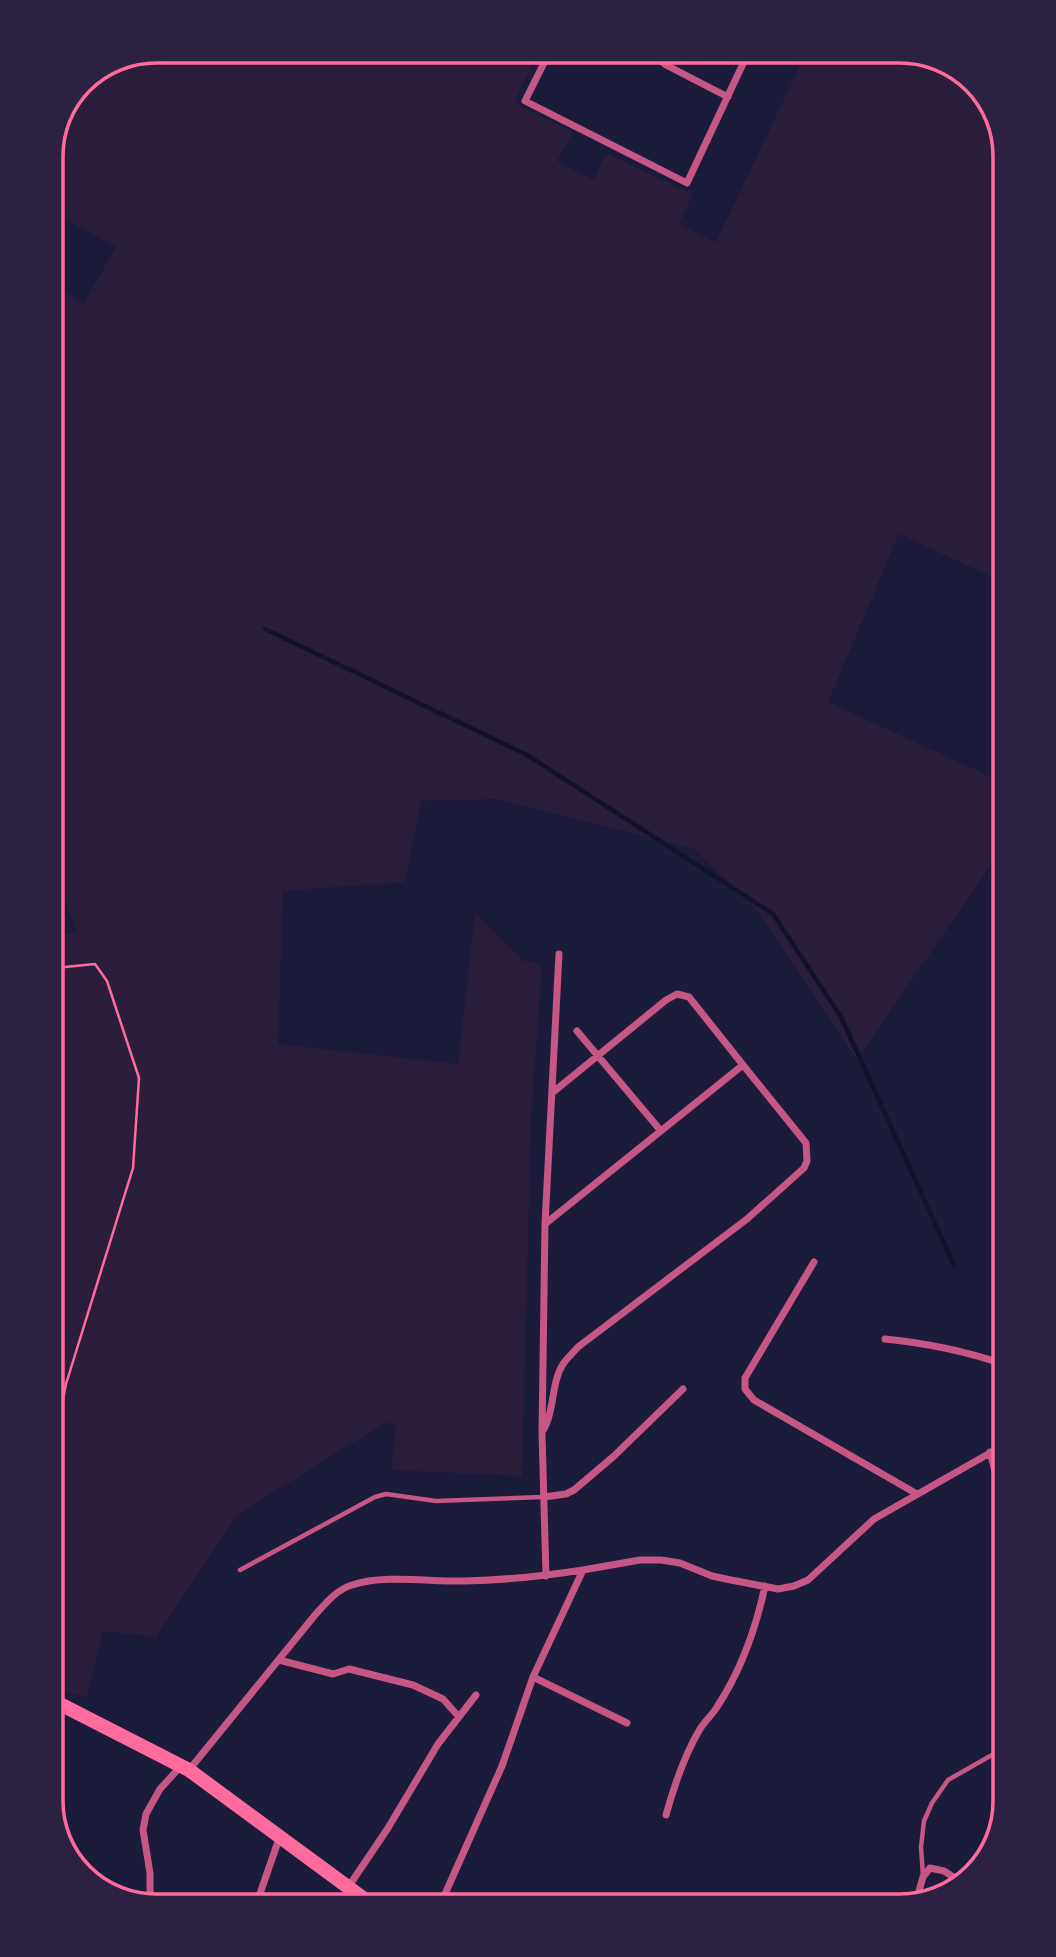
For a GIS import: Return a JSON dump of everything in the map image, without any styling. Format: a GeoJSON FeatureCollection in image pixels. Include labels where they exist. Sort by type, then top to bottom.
{"type":"FeatureCollection","features":[{"type":"Feature","properties":{"kind":"main road"},"geometry":{"type":"LineString","coordinates":[[63,1706],[185,1768],[359,1894]]}},
{"type":"Feature","properties":{"kind":"street"},"geometry":{"type":"LineString","coordinates":[[544,63],[525,100],[688,183],[744,63]]}},
{"type":"Feature","properties":{"kind":"street"},"geometry":{"type":"LineString","coordinates":[[664,63],[728,97]]}},
{"type":"Feature","properties":{"kind":"street"},"geometry":{"type":"LineString","coordinates":[[546,1576],[542,1433],[545,1224],[559,954]]}},
{"type":"Feature","properties":{"kind":"street"},"geometry":{"type":"LineString","coordinates":[[542,1433],[551,1416],[558,1374],[563,1363],[578,1348],[747,1219],[804,1168],[807,1161],[806,1143],[689,996],[681,994],[666,1000],[552,1093]]}},
{"type":"Feature","properties":{"kind":"street"},"geometry":{"type":"LineString","coordinates":[[577,1031],[661,1131]]}},
{"type":"Feature","properties":{"kind":"street"},"geometry":{"type":"LineString","coordinates":[[545,1224],[708,1096],[743,1065]]}},
{"type":"Feature","properties":{"kind":"street"},"geometry":{"type":"LineString","coordinates":[[814,1262],[745,1378],[745,1389],[754,1400],[918,1494]]}},
{"type":"Feature","properties":{"kind":"street"},"geometry":{"type":"LineString","coordinates":[[885,1339],[911,1341],[993,1361]]}},
{"type":"Feature","properties":{"kind":"street"},"geometry":{"type":"LineString","coordinates":[[544,1497],[574,1490],[614,1456],[683,1389]]}},
{"type":"Feature","properties":{"kind":"street"},"geometry":{"type":"LineString","coordinates":[[149,1894],[143,1830],[146,1814],[160,1788],[185,1768],[333,1595],[350,1586],[371,1580],[467,1581],[546,1576],[640,1560],[662,1560],[680,1563],[712,1576],[786,1587],[808,1580],[874,1519],[993,1450]]}},
{"type":"Feature","properties":{"kind":"street"},"geometry":{"type":"LineString","coordinates":[[990,1452],[993,1458]]}},
{"type":"Feature","properties":{"kind":"street"},"geometry":{"type":"LineString","coordinates":[[445,1894],[502,1766],[533,1677],[583,1570]]}},
{"type":"Feature","properties":{"kind":"street"},"geometry":{"type":"LineString","coordinates":[[666,1815],[692,1743],[716,1709],[739,1664],[760,1608],[765,1586]]}},
{"type":"Feature","properties":{"kind":"street"},"geometry":{"type":"LineString","coordinates":[[278,1660],[333,1674],[349,1669],[413,1685],[443,1699],[459,1717]]}},
{"type":"Feature","properties":{"kind":"street"},"geometry":{"type":"LineString","coordinates":[[533,1677],[627,1723]]}},
{"type":"Feature","properties":{"kind":"street"},"geometry":{"type":"LineString","coordinates":[[346,1894],[438,1744],[476,1695]]}},
{"type":"Feature","properties":{"kind":"street"},"geometry":{"type":"LineString","coordinates":[[260,1894],[280,1836]]}},
{"type":"Feature","properties":{"kind":"street"},"geometry":{"type":"LineString","coordinates":[[919,1892],[927,1870],[936,1868],[953,1877]]}},
{"type":"Feature","properties":{"kind":"lane"},"geometry":{"type":"LineString","coordinates":[[240,1570],[375,1497],[386,1494],[436,1501],[544,1497]]}},
{"type":"Feature","properties":{"kind":"lane"},"geometry":{"type":"LineString","coordinates":[[923,1877],[924,1821],[932,1803],[948,1780],[992,1755]]}},
{"type":"Feature","properties":{"kind":"path"},"geometry":{"type":"LineString","coordinates":[[63,967],[95,964],[107,981],[139,1078],[133,1167],[63,1399]]}},
{"type":"Feature","properties":{"kind":"shaded area"},"geometry":{"type":"Polygon","coordinates":[[[533,63],[514,103],[573,132],[557,161],[593,180],[606,153],[693,195],[679,224],[716,242],[801,63],[906,63],[930,68],[952,79],[970,95],[981,110],[991,138],[993,156],[993,577],[899,534],[828,702],[993,778],[993,862],[857,1060],[755,907],[694,849],[497,799],[421,801],[405,882],[283,891],[278,1044],[458,1064],[475,913],[524,961],[542,964],[531,1119],[522,1476],[391,1470],[396,1424],[384,1423],[237,1515],[156,1637],[103,1631],[87,1698],[63,1691],[63,935],[77,931],[63,898],[63,292],[84,303],[116,247],[63,218],[63,150],[66,132],[82,99],[109,75],[144,64],[533,63]]]}},
{"type":"Feature","properties":{"kind":"waterway"},"geometry":{"type":"LineString","coordinates":[[265,629],[527,755],[773,914],[841,1017],[954,1265]]}}]}
